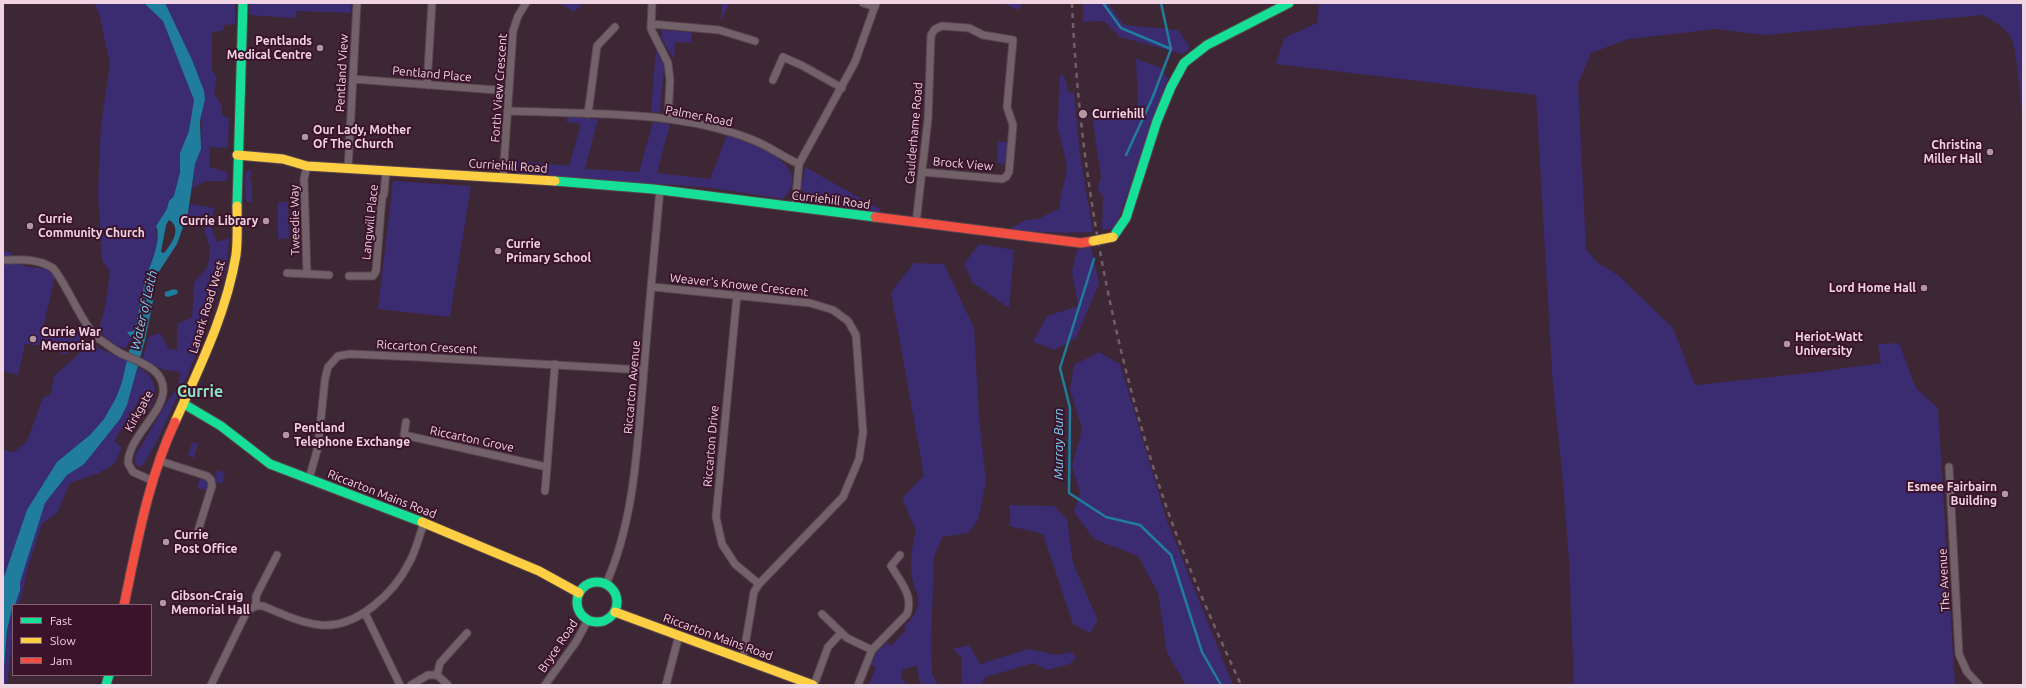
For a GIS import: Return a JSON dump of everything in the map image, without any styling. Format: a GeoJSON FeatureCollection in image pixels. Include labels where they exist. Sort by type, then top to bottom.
{"type":"FeatureCollection","features":[{"type":"Feature","properties":{"kind":"street","name":"Lanark Road West"},"geometry":{"type":"LineString","coordinates":[[124,604],[153,481],[184,404],[207,353],[232,271],[237,234],[237,155],[243,3]]}},
{"type":"Feature","properties":{"kind":"street","name":"Pentland View"},"geometry":{"type":"LineString","coordinates":[[348,169],[357,3]]}},
{"type":"Feature","properties":{"kind":"street"},"geometry":{"type":"LineString","coordinates":[[427,85],[432,3]]}},
{"type":"Feature","properties":{"kind":"street","name":"Forth View Crescent"},"geometry":{"type":"LineString","coordinates":[[503,177],[513,31],[518,16],[526,3]]}},
{"type":"Feature","properties":{"kind":"street"},"geometry":{"type":"LineString","coordinates":[[652,3],[651,29],[668,63],[670,80],[668,118]]}},
{"type":"Feature","properties":{"kind":"street"},"geometry":{"type":"LineString","coordinates":[[794,207],[799,164],[842,88],[861,48],[876,5],[863,3]]}},
{"type":"Feature","properties":{"kind":"street","name":"Curriehill Road"},"geometry":{"type":"LineString","coordinates":[[237,155],[278,158],[307,166],[503,177],[660,190],[1081,243],[1113,237],[1126,218],[1157,121],[1171,87],[1184,63],[1207,45],[1289,3]]}},
{"type":"Feature","properties":{"kind":"street"},"geometry":{"type":"LineString","coordinates":[[651,24],[718,30],[755,41]]}},
{"type":"Feature","properties":{"kind":"street","name":"Caulderhame Road"},"geometry":{"type":"LineString","coordinates":[[916,223],[928,119],[931,35],[935,29],[942,26]]}},
{"type":"Feature","properties":{"kind":"street","name":"Brock View"},"geometry":{"type":"LineString","coordinates":[[922,172],[1002,179],[1006,177],[1009,172],[1013,125],[1007,108],[1013,40],[983,35],[970,28],[942,26]]}},
{"type":"Feature","properties":{"kind":"street"},"geometry":{"type":"LineString","coordinates":[[588,114],[597,46],[615,27]]}},
{"type":"Feature","properties":{"kind":"street"},"geometry":{"type":"LineString","coordinates":[[773,80],[783,57],[803,66],[842,88]]}},
{"type":"Feature","properties":{"kind":"street","name":"Pentland Place"},"geometry":{"type":"LineString","coordinates":[[353,79],[509,91]]}},
{"type":"Feature","properties":{"kind":"street","name":"Palmer Road"},"geometry":{"type":"LineString","coordinates":[[508,111],[668,118],[714,127],[754,140],[799,164]]}},
{"type":"Feature","properties":{"kind":"street","name":"Tweedie Way"},"geometry":{"type":"LineString","coordinates":[[307,166],[304,179],[307,274]]}},
{"type":"Feature","properties":{"kind":"street","name":"Langwill Place"},"geometry":{"type":"LineString","coordinates":[[349,276],[369,277],[373,276],[376,271],[382,198],[384,194],[386,171]]}},
{"type":"Feature","properties":{"kind":"street","name":"Riccarton Avenue"},"geometry":{"type":"LineString","coordinates":[[606,584],[626,526],[636,456],[653,287],[660,190]]}},
{"type":"Feature","properties":{"kind":"street","name":"Kirkgate"},"geometry":{"type":"LineString","coordinates":[[3,260],[30,259],[45,263],[52,268],[95,334],[123,354],[144,364],[159,376],[162,382],[163,394],[161,400],[130,450],[128,463],[133,472],[153,481]]}},
{"type":"Feature","properties":{"kind":"street"},"geometry":{"type":"LineString","coordinates":[[287,273],[329,275]]}},
{"type":"Feature","properties":{"kind":"street","name":"Weaver's Knowe Crescent"},"geometry":{"type":"LineString","coordinates":[[653,287],[810,303],[833,310],[848,321],[856,335],[862,432],[859,459],[843,497],[759,584],[752,600],[743,658]]}},
{"type":"Feature","properties":{"kind":"street","name":"Riccarton Drive"},"geometry":{"type":"LineString","coordinates":[[736,295],[716,517],[722,544],[736,564],[759,584]]}},
{"type":"Feature","properties":{"kind":"street","name":"Riccarton Crescent"},"geometry":{"type":"LineString","coordinates":[[309,479],[318,447],[325,379],[328,367],[338,356],[350,354],[644,370]]}},
{"type":"Feature","properties":{"kind":"street"},"geometry":{"type":"LineString","coordinates":[[545,491],[555,364]]}},
{"type":"Feature","properties":{"kind":"street","name":"Riccarton Mains Road"},"geometry":{"type":"LineString","coordinates":[[184,404],[221,426],[260,458],[309,479],[424,523],[539,571],[579,593]]}},
{"type":"Feature","properties":{"kind":"street","name":"Riccarton Grove"},"geometry":{"type":"LineString","coordinates":[[406,422],[404,435],[547,467]]}},
{"type":"Feature","properties":{"kind":"street"},"geometry":{"type":"LineString","coordinates":[[160,461],[204,475],[211,480],[212,489],[197,534]]}},
{"type":"Feature","properties":{"kind":"street","name":"The Avenue"},"geometry":{"type":"LineString","coordinates":[[1949,467],[1959,654],[1967,672],[1979,685]]}},
{"type":"Feature","properties":{"kind":"street"},"geometry":{"type":"LineString","coordinates":[[211,685],[247,611],[256,606],[263,606],[306,622],[323,625],[341,622],[365,613],[382,599],[398,581],[409,563],[424,523]]}},
{"type":"Feature","properties":{"kind":"street"},"geometry":{"type":"LineString","coordinates":[[256,606],[256,596],[277,555]]}},
{"type":"Feature","properties":{"kind":"street"},"geometry":{"type":"LineString","coordinates":[[858,685],[872,650],[907,614],[909,608],[909,595],[891,566],[900,555]]}},
{"type":"Feature","properties":{"kind":"street"},"geometry":{"type":"LineString","coordinates":[[594,582],[606,584],[612,589],[617,600],[614,612],[606,620],[600,622],[588,620],[580,611],[578,605],[579,593],[588,584],[594,582]]}},
{"type":"Feature","properties":{"kind":"street","name":"Riccarton Mains Road"},"geometry":{"type":"LineString","coordinates":[[614,612],[814,685]]}},
{"type":"Feature","properties":{"kind":"street"},"geometry":{"type":"LineString","coordinates":[[365,613],[400,685]]}},
{"type":"Feature","properties":{"kind":"street"},"geometry":{"type":"LineString","coordinates":[[822,614],[841,633],[852,641],[872,650]]}},
{"type":"Feature","properties":{"kind":"street","name":"Bryce Road"},"geometry":{"type":"LineString","coordinates":[[545,685],[576,642],[588,620]]}},
{"type":"Feature","properties":{"kind":"street"},"geometry":{"type":"LineString","coordinates":[[437,675],[440,663],[467,633]]}},
{"type":"Feature","properties":{"kind":"street"},"geometry":{"type":"LineString","coordinates":[[814,685],[828,647],[841,633]]}},
{"type":"Feature","properties":{"kind":"street"},"geometry":{"type":"LineString","coordinates":[[666,685],[679,635]]}},
{"type":"Feature","properties":{"kind":"street"},"geometry":{"type":"LineString","coordinates":[[411,685],[428,675],[437,675],[448,685]]}},
{"type":"Feature","properties":{"kind":"shaded area"},"geometry":{"type":"Polygon","coordinates":[[[94,3],[144,3],[163,21],[194,100],[189,131],[180,153],[180,171],[174,196],[169,201],[167,209],[156,226],[157,243],[144,286],[134,331],[127,332],[132,339],[125,348],[118,347],[98,331],[105,308],[110,271],[102,261],[98,191],[101,124],[110,64],[99,14],[94,3]]]}},
{"type":"Feature","properties":{"kind":"shaded area"},"geometry":{"type":"Polygon","coordinates":[[[165,3],[235,3],[235,24],[224,25],[224,30],[212,33],[212,70],[217,77],[214,94],[222,105],[222,114],[229,119],[228,148],[210,147],[209,167],[227,172],[227,181],[206,181],[192,189],[195,164],[201,149],[202,113],[181,39],[165,3]]]}},
{"type":"Feature","properties":{"kind":"shaded area"},"geometry":{"type":"Polygon","coordinates":[[[250,3],[351,3],[351,13],[297,11],[295,18],[249,15],[250,3]]]}},
{"type":"Feature","properties":{"kind":"shaded area"},"geometry":{"type":"Polygon","coordinates":[[[559,3],[581,3],[582,4],[574,12],[559,3]]]}},
{"type":"Feature","properties":{"kind":"shaded area"},"geometry":{"type":"Polygon","coordinates":[[[722,3],[729,3],[721,22],[722,3]]]}},
{"type":"Feature","properties":{"kind":"shaded area"},"geometry":{"type":"Polygon","coordinates":[[[1002,3],[1023,3],[1019,10],[1002,3]]]}},
{"type":"Feature","properties":{"kind":"shaded area"},"geometry":{"type":"Polygon","coordinates":[[[1083,3],[1108,3],[1124,25],[1178,30],[1190,48],[1183,54],[1120,37],[1104,21],[1083,22],[1083,3]]]}},
{"type":"Feature","properties":{"kind":"shaded area"},"geometry":{"type":"Polygon","coordinates":[[[1319,3],[2023,3],[2023,138],[2018,69],[2013,43],[2005,30],[1994,21],[1983,15],[1764,35],[1716,29],[1629,39],[1591,53],[1578,84],[1586,249],[1598,263],[1619,276],[1673,328],[1695,385],[1809,373],[1881,363],[1878,344],[1899,343],[1916,388],[1938,408],[1955,685],[1574,685],[1569,561],[1562,471],[1553,387],[1536,95],[1276,64],[1284,38],[1317,23],[1319,3]]]}},
{"type":"Feature","properties":{"kind":"shaded area"},"geometry":{"type":"Polygon","coordinates":[[[662,30],[692,32],[691,43],[675,42],[674,59],[661,38],[662,30]]]}},
{"type":"Feature","properties":{"kind":"shaded area"},"geometry":{"type":"Polygon","coordinates":[[[656,50],[664,66],[660,113],[651,112],[656,50]]]}},
{"type":"Feature","properties":{"kind":"shaded area"},"geometry":{"type":"Polygon","coordinates":[[[1136,59],[1159,67],[1168,79],[1116,226],[1111,229],[1102,230],[1103,197],[1097,189],[1101,177],[1091,110],[1114,111],[1138,108],[1136,59]]]}},
{"type":"Feature","properties":{"kind":"shaded area"},"geometry":{"type":"Polygon","coordinates":[[[341,70],[347,73],[346,97],[342,102],[341,102],[341,70]]]}},
{"type":"Feature","properties":{"kind":"shaded area"},"geometry":{"type":"Polygon","coordinates":[[[1060,75],[1064,75],[1069,93],[1074,93],[1080,155],[1093,232],[1065,233],[1008,230],[1025,220],[1038,219],[1060,208],[1060,198],[1067,169],[1057,124],[1060,75]]]}},
{"type":"Feature","properties":{"kind":"shaded area"},"geometry":{"type":"Polygon","coordinates":[[[568,117],[598,119],[585,169],[639,172],[653,122],[670,124],[657,173],[710,179],[727,135],[764,150],[787,166],[792,176],[791,187],[783,199],[705,187],[518,174],[512,169],[511,160],[569,166],[580,127],[579,123],[566,122],[568,117]]]}},
{"type":"Feature","properties":{"kind":"shaded area"},"geometry":{"type":"Polygon","coordinates":[[[998,142],[1007,142],[1006,164],[997,163],[998,142]]]}},
{"type":"Feature","properties":{"kind":"shaded area"},"geometry":{"type":"Polygon","coordinates":[[[805,167],[880,209],[880,213],[815,204],[805,195],[801,187],[805,167]]]}},
{"type":"Feature","properties":{"kind":"shaded area"},"geometry":{"type":"Polygon","coordinates":[[[251,170],[252,175],[249,179],[252,182],[252,202],[246,202],[245,176],[247,171],[251,170]]]}},
{"type":"Feature","properties":{"kind":"shaded area"},"geometry":{"type":"Polygon","coordinates":[[[393,181],[471,186],[450,317],[378,309],[393,181]]]}},
{"type":"Feature","properties":{"kind":"shaded area"},"geometry":{"type":"Polygon","coordinates":[[[278,202],[288,202],[289,238],[278,239],[278,202]]]}},
{"type":"Feature","properties":{"kind":"shaded area"},"geometry":{"type":"Polygon","coordinates":[[[191,204],[214,208],[211,226],[217,242],[229,238],[226,270],[221,280],[199,349],[156,443],[142,467],[135,464],[135,456],[168,400],[178,387],[180,372],[164,370],[142,360],[149,336],[160,333],[169,349],[177,350],[177,324],[192,317],[194,283],[208,266],[210,248],[205,233],[204,215],[187,217],[191,204]]]}},
{"type":"Feature","properties":{"kind":"shaded area"},"geometry":{"type":"Polygon","coordinates":[[[979,244],[1014,250],[1009,308],[972,282],[964,264],[979,244]]]}},
{"type":"Feature","properties":{"kind":"shaded area"},"geometry":{"type":"Polygon","coordinates":[[[1091,247],[1099,283],[1076,338],[1055,350],[1033,342],[1047,316],[1078,306],[1072,271],[1077,250],[1091,247]]]}},
{"type":"Feature","properties":{"kind":"shaded area"},"geometry":{"type":"Polygon","coordinates":[[[3,251],[10,252],[23,266],[48,269],[55,275],[43,329],[74,338],[78,332],[82,334],[78,343],[65,355],[48,346],[25,344],[18,375],[3,371],[3,251]]]}},
{"type":"Feature","properties":{"kind":"shaded area"},"geometry":{"type":"Polygon","coordinates":[[[914,263],[944,264],[974,328],[979,417],[986,481],[978,520],[968,533],[942,537],[934,557],[931,642],[932,674],[938,685],[922,685],[919,679],[917,665],[906,668],[903,671],[902,678],[907,685],[869,685],[876,667],[871,665],[877,652],[887,642],[891,646],[906,630],[904,627],[918,606],[918,594],[912,579],[911,565],[916,531],[902,498],[924,476],[891,292],[914,263]]]}},
{"type":"Feature","properties":{"kind":"shaded area"},"geometry":{"type":"Polygon","coordinates":[[[91,343],[138,366],[148,374],[154,383],[155,394],[150,408],[140,402],[145,391],[114,441],[122,448],[114,464],[99,473],[70,483],[57,513],[42,524],[29,564],[19,604],[12,604],[12,639],[7,685],[3,685],[3,450],[14,452],[27,441],[43,398],[51,394],[54,376],[91,343]]]}},
{"type":"Feature","properties":{"kind":"shaded area"},"geometry":{"type":"Polygon","coordinates":[[[1099,352],[1120,364],[1167,521],[1233,685],[1186,685],[1167,653],[1158,593],[1138,556],[1094,539],[1074,512],[1080,492],[1072,466],[1082,429],[1070,389],[1074,365],[1099,352]]]}},
{"type":"Feature","properties":{"kind":"shaded area"},"geometry":{"type":"Polygon","coordinates":[[[192,442],[198,444],[194,458],[188,456],[192,442]]]}},
{"type":"Feature","properties":{"kind":"shaded area"},"geometry":{"type":"Polygon","coordinates":[[[217,470],[225,473],[222,484],[217,483],[215,477],[217,470]]]}},
{"type":"Feature","properties":{"kind":"shaded area"},"geometry":{"type":"Polygon","coordinates":[[[200,478],[204,479],[209,485],[206,490],[197,488],[200,478]]]}},
{"type":"Feature","properties":{"kind":"shaded area"},"geometry":{"type":"Polygon","coordinates":[[[1010,505],[1054,506],[1067,519],[1073,563],[1098,621],[1090,633],[1073,624],[1043,534],[1010,526],[1010,505]]]}},
{"type":"Feature","properties":{"kind":"shaded area"},"geometry":{"type":"Polygon","coordinates":[[[969,645],[980,664],[1028,649],[1057,655],[1071,652],[1076,657],[1070,664],[1047,670],[1034,663],[986,677],[981,685],[962,685],[961,657],[953,649],[969,645]]]}},
{"type":"Feature","properties":{"kind":"water","name":"Water of Leith"},"geometry":{"type":"Polygon","coordinates":[[[144,3],[165,3],[193,62],[204,91],[205,99],[200,121],[201,149],[195,164],[188,213],[177,244],[154,279],[153,301],[145,340],[127,405],[120,419],[83,465],[67,475],[45,503],[20,582],[20,590],[15,604],[12,604],[7,630],[3,681],[3,580],[27,510],[57,462],[90,435],[104,419],[116,398],[122,382],[132,339],[127,332],[134,331],[146,279],[158,240],[156,226],[167,209],[169,201],[174,196],[180,172],[180,153],[189,131],[194,100],[163,21],[144,3]],[[169,220],[166,225],[161,252],[164,253],[170,246],[174,236],[175,227],[169,220]]]}},
{"type":"Feature","properties":{"kind":"water"},"geometry":{"type":"Polygon","coordinates":[[[174,289],[178,291],[177,294],[168,297],[165,296],[165,292],[174,289]]]}},
{"type":"Feature","properties":{"kind":"waterway"},"geometry":{"type":"LineString","coordinates":[[1103,3],[1121,28],[1171,49]]}},
{"type":"Feature","properties":{"kind":"waterway"},"geometry":{"type":"LineString","coordinates":[[1126,155],[1152,99],[1171,49],[1161,3]]}},
{"type":"Feature","properties":{"kind":"waterway","name":"Murray Burn"},"geometry":{"type":"LineString","coordinates":[[1094,259],[1060,368],[1070,408],[1069,493],[1106,517],[1140,525],[1171,555],[1202,652],[1221,685]]}},
{"type":"Feature","properties":{"kind":"railway"},"geometry":{"type":"LineString","coordinates":[[1072,3],[1076,65],[1089,187],[1112,309],[1126,369],[1160,488],[1178,538],[1198,588],[1241,685]]}},
{"type":"Feature","properties":{"kind":"traffic: fast"},"geometry":{"type":"LineString","coordinates":[[237,206],[243,3]]}},
{"type":"Feature","properties":{"kind":"traffic: fast"},"geometry":{"type":"LineString","coordinates":[[1113,237],[1126,218],[1157,121],[1171,87],[1184,63],[1207,45],[1289,3]]}},
{"type":"Feature","properties":{"kind":"traffic: fast"},"geometry":{"type":"LineString","coordinates":[[555,181],[653,189],[875,217]]}},
{"type":"Feature","properties":{"kind":"traffic: fast"},"geometry":{"type":"LineString","coordinates":[[184,404],[221,426],[270,464],[422,522]]}},
{"type":"Feature","properties":{"kind":"traffic: fast"},"geometry":{"type":"LineString","coordinates":[[597,582],[605,584],[611,588],[615,594],[617,602],[615,610],[611,616],[605,620],[597,622],[589,620],[583,616],[579,610],[577,602],[579,594],[583,588],[589,584],[597,582]]}},
{"type":"Feature","properties":{"kind":"traffic: fast"},"geometry":{"type":"LineString","coordinates":[[106,685],[109,676]]}},
{"type":"Feature","properties":{"kind":"traffic: slow"},"geometry":{"type":"LineString","coordinates":[[237,155],[283,159],[307,166],[555,181]]}},
{"type":"Feature","properties":{"kind":"traffic: slow"},"geometry":{"type":"LineString","coordinates":[[175,422],[211,341],[226,299],[236,255],[237,206]]}},
{"type":"Feature","properties":{"kind":"traffic: slow"},"geometry":{"type":"LineString","coordinates":[[1093,241],[1113,237]]}},
{"type":"Feature","properties":{"kind":"traffic: slow"},"geometry":{"type":"LineString","coordinates":[[422,522],[539,571],[579,593]]}},
{"type":"Feature","properties":{"kind":"traffic: slow"},"geometry":{"type":"LineString","coordinates":[[615,612],[813,685]]}},
{"type":"Feature","properties":{"kind":"traffic: jam"},"geometry":{"type":"LineString","coordinates":[[875,217],[1081,243],[1093,241]]}},
{"type":"Feature","properties":{"kind":"traffic: jam"},"geometry":{"type":"LineString","coordinates":[[124,604],[150,489],[157,466],[175,422]]}},
{"type":"Feature","properties":{"kind":"place","name":"Pentlands Medical Centre"},"geometry":{"type":"Point","coordinates":[320,48]}},
{"type":"Feature","properties":{"kind":"place","name":"Curriehill"},"geometry":{"type":"Point","coordinates":[1083,114]}},
{"type":"Feature","properties":{"kind":"place","name":"Our Lady, Mother Of The Church"},"geometry":{"type":"Point","coordinates":[305,137]}},
{"type":"Feature","properties":{"kind":"place","name":"Christina Miller Hall"},"geometry":{"type":"Point","coordinates":[1990,152]}},
{"type":"Feature","properties":{"kind":"place","name":"Currie Library"},"geometry":{"type":"Point","coordinates":[266,221]}},
{"type":"Feature","properties":{"kind":"place","name":"Currie Community Church"},"geometry":{"type":"Point","coordinates":[30,226]}},
{"type":"Feature","properties":{"kind":"place","name":"Currie Primary School"},"geometry":{"type":"Point","coordinates":[498,251]}},
{"type":"Feature","properties":{"kind":"place","name":"Lord Home Hall"},"geometry":{"type":"Point","coordinates":[1924,288]}},
{"type":"Feature","properties":{"kind":"place","name":"Currie War Memorial"},"geometry":{"type":"Point","coordinates":[33,339]}},
{"type":"Feature","properties":{"kind":"place","name":"Heriot-Watt University"},"geometry":{"type":"Point","coordinates":[1787,344]}},
{"type":"Feature","properties":{"kind":"place","name":"Pentland Telephone Exchange"},"geometry":{"type":"Point","coordinates":[286,435]}},
{"type":"Feature","properties":{"kind":"place","name":"Esmee Fairbairn Building"},"geometry":{"type":"Point","coordinates":[2005,494]}},
{"type":"Feature","properties":{"kind":"place","name":"Currie Post Office"},"geometry":{"type":"Point","coordinates":[166,542]}},
{"type":"Feature","properties":{"kind":"place","name":"Gibson-Craig Memorial Hall"},"geometry":{"type":"Point","coordinates":[163,603]}},
{"type":"Feature","properties":{"kind":"district","name":"Currie"},"geometry":{"type":"Point","coordinates":[200,392]}}]}
